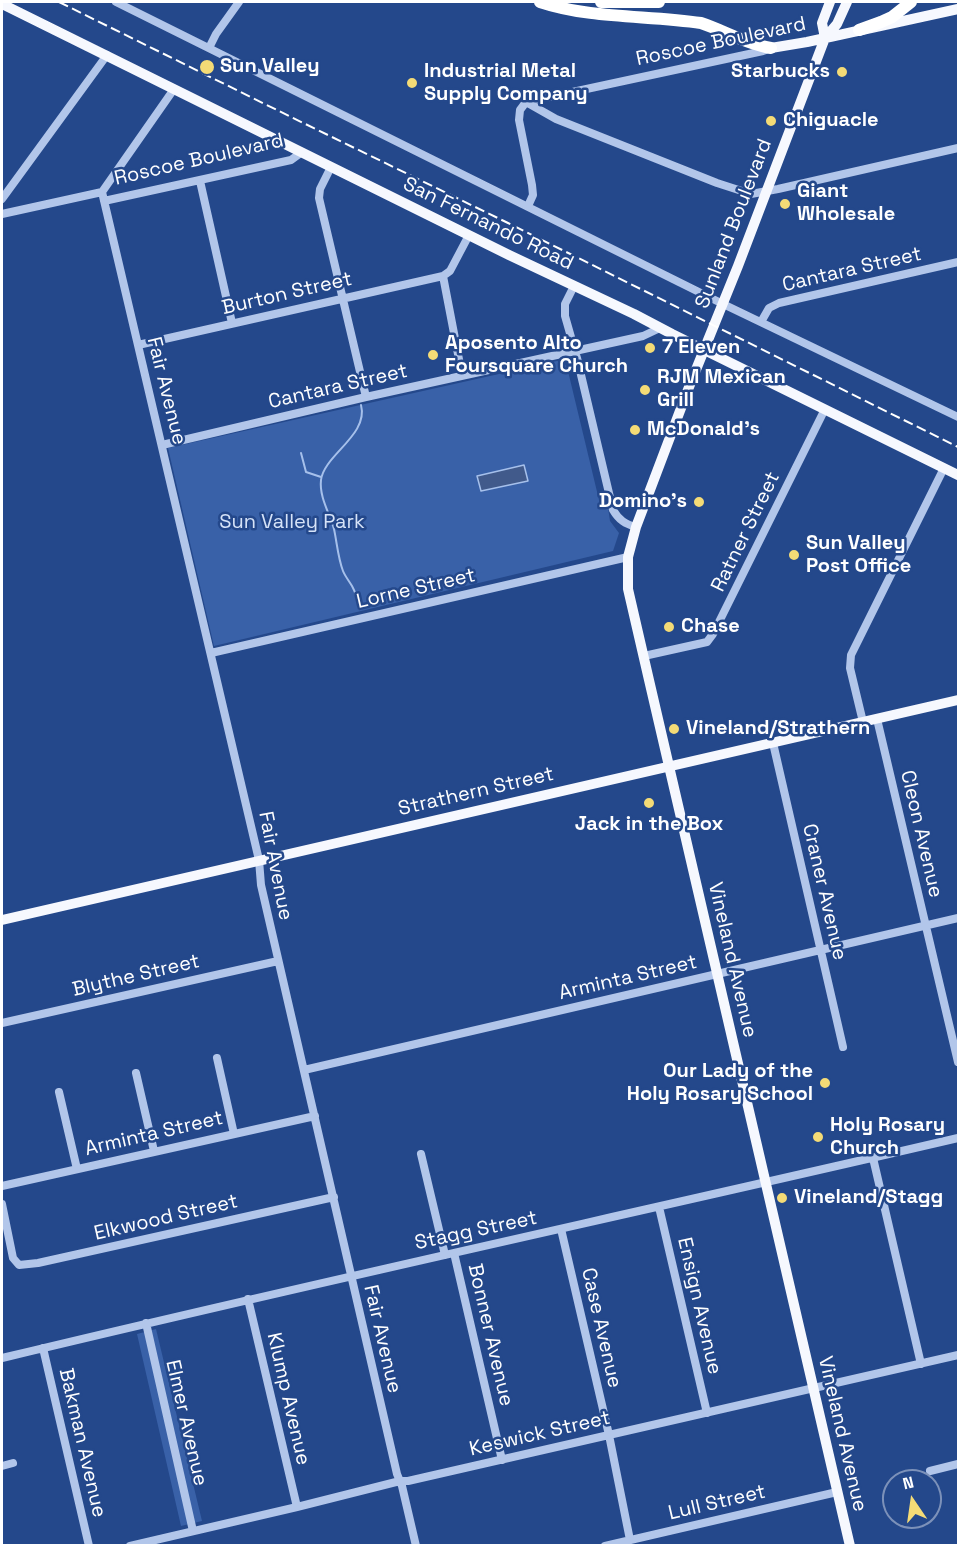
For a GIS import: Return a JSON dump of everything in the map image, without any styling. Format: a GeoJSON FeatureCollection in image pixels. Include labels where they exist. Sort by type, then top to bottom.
{"type":"FeatureCollection","features":[{"type":"Feature","properties":{"kind":"highway"},"geometry":{"type":"LineString","coordinates":[[540,2],[581,11],[701,23],[756,45],[771,48]]}},
{"type":"Feature","properties":{"kind":"highway"},"geometry":{"type":"LineString","coordinates":[[601,2],[659,2]]}},
{"type":"Feature","properties":{"kind":"highway"},"geometry":{"type":"LineString","coordinates":[[859,30],[881,22],[911,2]]}},
{"type":"Feature","properties":{"kind":"main road","name":"Sunland Boulevard"},"geometry":{"type":"LineString","coordinates":[[825,38],[822,23],[831,2]]}},
{"type":"Feature","properties":{"kind":"main road","name":"Sunland Boulevard"},"geometry":{"type":"LineString","coordinates":[[628,557],[636,527],[825,38],[837,24],[846,2]]}},
{"type":"Feature","properties":{"kind":"main road","name":"San Fernando Road"},"geometry":{"type":"LineString","coordinates":[[3,7],[107,55],[958,475]]}},
{"type":"Feature","properties":{"kind":"main road","name":"Roscoe Boulevard"},"geometry":{"type":"LineString","coordinates":[[771,48],[958,9]]}},
{"type":"Feature","properties":{"kind":"main road","name":"Vineland Avenue"},"geometry":{"type":"LineString","coordinates":[[628,557],[628,589],[850,1545]]}},
{"type":"Feature","properties":{"kind":"main road","name":"Strathern Street"},"geometry":{"type":"LineString","coordinates":[[2,920],[958,700]]}},
{"type":"Feature","properties":{"kind":"street","name":"San Fernando Road"},"geometry":{"type":"LineString","coordinates":[[116,2],[723,304],[958,417]]}},
{"type":"Feature","properties":{"kind":"street"},"geometry":{"type":"LineString","coordinates":[[209,48],[239,2]]}},
{"type":"Feature","properties":{"kind":"street","name":"Roscoe Boulevard"},"geometry":{"type":"LineString","coordinates":[[526,102],[771,48]]}},
{"type":"Feature","properties":{"kind":"street"},"geometry":{"type":"LineString","coordinates":[[2,200],[107,55]]}},
{"type":"Feature","properties":{"kind":"street"},"geometry":{"type":"LineString","coordinates":[[102,192],[174,89]]}},
{"type":"Feature","properties":{"kind":"street"},"geometry":{"type":"LineString","coordinates":[[528,206],[532,195],[532,185],[519,120],[520,110],[526,102],[556,119],[717,183],[751,194],[958,148]]}},
{"type":"Feature","properties":{"kind":"street","name":"Roscoe Boulevard"},"geometry":{"type":"LineString","coordinates":[[104,201],[291,160],[302,152]]}},
{"type":"Feature","properties":{"kind":"street"},"geometry":{"type":"LineString","coordinates":[[331,167],[320,189],[319,198],[366,397]]}},
{"type":"Feature","properties":{"kind":"street"},"geometry":{"type":"LineString","coordinates":[[200,181],[232,323]]}},
{"type":"Feature","properties":{"kind":"street","name":"Roscoe Boulevard"},"geometry":{"type":"LineString","coordinates":[[2,214],[102,192]]}},
{"type":"Feature","properties":{"kind":"street","name":"Fair Avenue"},"geometry":{"type":"LineString","coordinates":[[102,192],[259,860],[261,885],[351,1276],[416,1545]]}},
{"type":"Feature","properties":{"kind":"street"},"geometry":{"type":"LineString","coordinates":[[462,375],[443,276],[450,271],[469,235]]}},
{"type":"Feature","properties":{"kind":"street","name":"Cantara Street"},"geometry":{"type":"LineString","coordinates":[[761,322],[769,308],[779,303],[958,262]]}},
{"type":"Feature","properties":{"kind":"street","name":"Burton Street"},"geometry":{"type":"LineString","coordinates":[[138,345],[443,276]]}},
{"type":"Feature","properties":{"kind":"street"},"geometry":{"type":"LineString","coordinates":[[574,286],[564,310],[613,510],[625,524],[636,527]]}},
{"type":"Feature","properties":{"kind":"street","name":"Cantara Street"},"geometry":{"type":"LineString","coordinates":[[162,445],[462,375],[575,352],[643,336],[660,328]]}},
{"type":"Feature","properties":{"kind":"street","name":"Ratner Street"},"geometry":{"type":"LineString","coordinates":[[644,656],[706,642],[713,634],[825,409]]}},
{"type":"Feature","properties":{"kind":"street"},"geometry":{"type":"LineString","coordinates":[[862,723],[850,668],[851,655],[945,468]]}},
{"type":"Feature","properties":{"kind":"street","name":"Lorne Street"},"geometry":{"type":"LineString","coordinates":[[211,653],[628,557]]}},
{"type":"Feature","properties":{"kind":"street","name":"Cleon Avenue"},"geometry":{"type":"LineString","coordinates":[[877,719],[958,1062]]}},
{"type":"Feature","properties":{"kind":"street","name":"Craner Avenue"},"geometry":{"type":"LineString","coordinates":[[773,743],[843,1047]]}},
{"type":"Feature","properties":{"kind":"street","name":"Arminta Street"},"geometry":{"type":"LineString","coordinates":[[304,1070],[958,918]]}},
{"type":"Feature","properties":{"kind":"street","name":"Blythe Street"},"geometry":{"type":"LineString","coordinates":[[2,1023],[278,961]]}},
{"type":"Feature","properties":{"kind":"street"},"geometry":{"type":"LineString","coordinates":[[217,1058],[234,1134]]}},
{"type":"Feature","properties":{"kind":"street"},"geometry":{"type":"LineString","coordinates":[[136,1073],[154,1151]]}},
{"type":"Feature","properties":{"kind":"street"},"geometry":{"type":"LineString","coordinates":[[59,1092],[77,1169]]}},
{"type":"Feature","properties":{"kind":"street","name":"Arminta Street"},"geometry":{"type":"LineString","coordinates":[[2,1186],[315,1116]]}},
{"type":"Feature","properties":{"kind":"street","name":"Stagg Street"},"geometry":{"type":"LineString","coordinates":[[2,1358],[248,1299],[958,1138]]}},
{"type":"Feature","properties":{"kind":"street","name":"Bonner Avenue"},"geometry":{"type":"LineString","coordinates":[[421,1154],[450,1254],[502,1460]]}},
{"type":"Feature","properties":{"kind":"street"},"geometry":{"type":"LineString","coordinates":[[873,1158],[921,1364]]}},
{"type":"Feature","properties":{"kind":"street","name":"Elkwood Street"},"geometry":{"type":"LineString","coordinates":[[2,1204],[13,1258],[19,1265],[38,1263],[334,1197]]}},
{"type":"Feature","properties":{"kind":"street","name":"Ensign Avenue"},"geometry":{"type":"LineString","coordinates":[[659,1207],[707,1413]]}},
{"type":"Feature","properties":{"kind":"street","name":"Case Avenue"},"geometry":{"type":"LineString","coordinates":[[561,1229],[609,1435],[630,1540]]}},
{"type":"Feature","properties":{"kind":"street","name":"Klump Avenue"},"geometry":{"type":"LineString","coordinates":[[248,1299],[297,1507]]}},
{"type":"Feature","properties":{"kind":"street","name":"Elmer Avenue"},"geometry":{"type":"LineString","coordinates":[[146,1323],[193,1531]]}},
{"type":"Feature","properties":{"kind":"street","name":"Bakman Avenue"},"geometry":{"type":"LineString","coordinates":[[43,1348],[89,1545]]}},
{"type":"Feature","properties":{"kind":"street","name":"Keswick Street"},"geometry":{"type":"LineString","coordinates":[[130,1545],[400,1481],[502,1460],[958,1355]]}},
{"type":"Feature","properties":{"kind":"street"},"geometry":{"type":"LineString","coordinates":[[2,1466],[13,1463]]}},
{"type":"Feature","properties":{"kind":"street"},"geometry":{"type":"LineString","coordinates":[[938,1469],[958,1464]]}},
{"type":"Feature","properties":{"kind":"street","name":"Lull Street"},"geometry":{"type":"LineString","coordinates":[[605,1545],[837,1492]]}},
{"type":"Feature","properties":{"kind":"green space","name":"Sun Valley Park"},"geometry":{"type":"Polygon","coordinates":[[[557,361],[564,363],[567,367],[599,500],[607,501],[610,521],[619,533],[613,551],[214,646],[168,448],[557,361]]]}},
{"type":"Feature","properties":{"kind":"green space"},"geometry":{"type":"Polygon","coordinates":[[[156,1329],[202,1521],[181,1526],[137,1334],[156,1329]]]}},
{"type":"Feature","properties":{"kind":"shaded area"},"geometry":{"type":"Polygon","coordinates":[[[524,465],[528,481],[481,491],[477,476],[524,465]]]}},
{"type":"Feature","properties":{"kind":"waterway"},"geometry":{"type":"LineString","coordinates":[[359,609],[355,591],[341,566],[334,529],[323,499],[321,480],[330,462],[359,426],[362,416],[361,405]]}},
{"type":"Feature","properties":{"kind":"waterway"},"geometry":{"type":"LineString","coordinates":[[301,453],[306,472],[321,477]]}},
{"type":"Feature","properties":{"kind":"railway"},"geometry":{"type":"LineString","coordinates":[[59,2],[958,447]]}},
{"type":"Feature","properties":{"kind":"place","name":"Sun Valley"},"geometry":{"type":"Point","coordinates":[207,67]}},
{"type":"Feature","properties":{"kind":"place","name":"Starbucks"},"geometry":{"type":"Point","coordinates":[842,72]}},
{"type":"Feature","properties":{"kind":"place","name":"Industrial Metal Supply Company"},"geometry":{"type":"Point","coordinates":[412,83]}},
{"type":"Feature","properties":{"kind":"place","name":"Chiguacle"},"geometry":{"type":"Point","coordinates":[771,121]}},
{"type":"Feature","properties":{"kind":"place","name":"Giant Wholesale"},"geometry":{"type":"Point","coordinates":[785,204]}},
{"type":"Feature","properties":{"kind":"place","name":"7 Eleven"},"geometry":{"type":"Point","coordinates":[650,348]}},
{"type":"Feature","properties":{"kind":"place","name":"Aposento Alto Foursquare Church"},"geometry":{"type":"Point","coordinates":[433,355]}},
{"type":"Feature","properties":{"kind":"place","name":"RJM Mexican Grill"},"geometry":{"type":"Point","coordinates":[645,390]}},
{"type":"Feature","properties":{"kind":"place","name":"McDonald's"},"geometry":{"type":"Point","coordinates":[635,430]}},
{"type":"Feature","properties":{"kind":"place","name":"Domino's"},"geometry":{"type":"Point","coordinates":[699,502]}},
{"type":"Feature","properties":{"kind":"place","name":"Sun Valley Post Office"},"geometry":{"type":"Point","coordinates":[794,555]}},
{"type":"Feature","properties":{"kind":"place","name":"Chase"},"geometry":{"type":"Point","coordinates":[669,627]}},
{"type":"Feature","properties":{"kind":"place","name":"Vineland/Strathern"},"geometry":{"type":"Point","coordinates":[674,729]}},
{"type":"Feature","properties":{"kind":"place","name":"Jack in the Box"},"geometry":{"type":"Point","coordinates":[649,803]}},
{"type":"Feature","properties":{"kind":"place","name":"Our Lady of the Holy Rosary School"},"geometry":{"type":"Point","coordinates":[825,1083]}},
{"type":"Feature","properties":{"kind":"place","name":"Holy Rosary Church"},"geometry":{"type":"Point","coordinates":[818,1137]}},
{"type":"Feature","properties":{"kind":"place","name":"Vineland/Stagg"},"geometry":{"type":"Point","coordinates":[782,1198]}}]}
